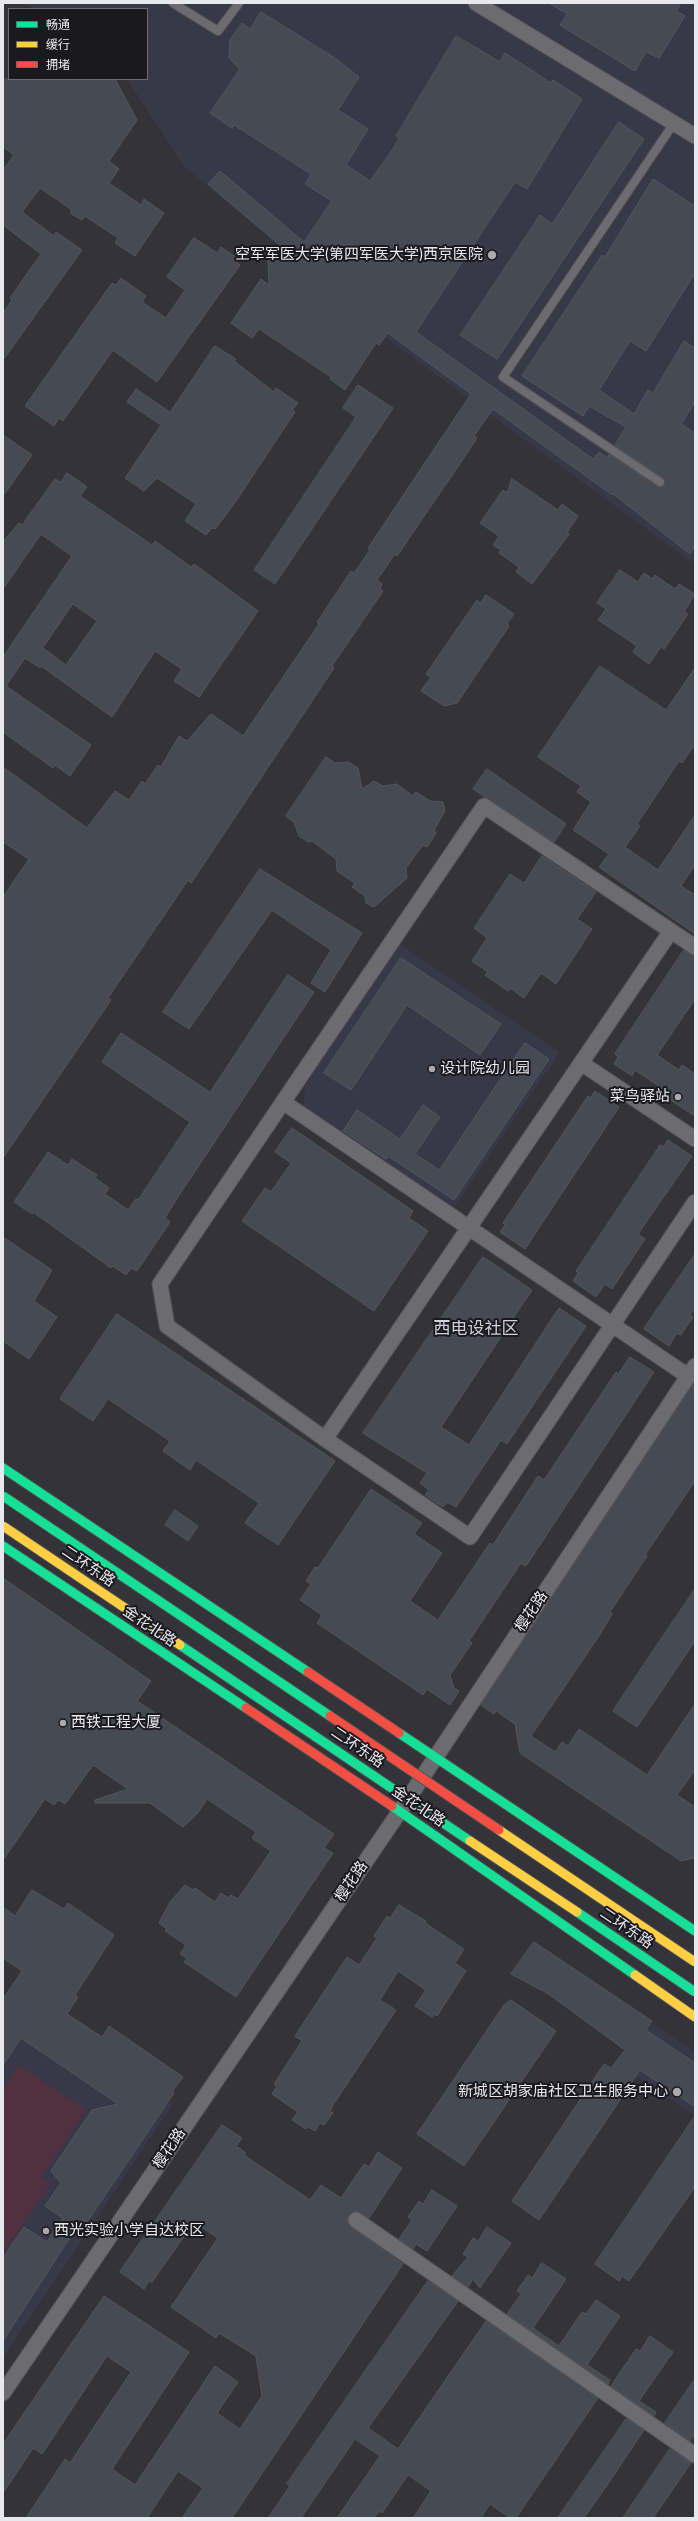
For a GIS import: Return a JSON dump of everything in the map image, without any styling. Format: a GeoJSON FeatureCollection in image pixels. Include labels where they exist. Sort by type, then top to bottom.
{"type":"FeatureCollection","features":[{"type":"Feature","properties":{"kind":"main road"},"geometry":{"type":"LineString","coordinates":[[3,1468],[695,1931]]}},
{"type":"Feature","properties":{"kind":"main road","name":"二环东路"},"geometry":{"type":"LineString","coordinates":[[3,1496],[695,1962]]}},
{"type":"Feature","properties":{"kind":"main road","name":"二环东路"},"geometry":{"type":"LineString","coordinates":[[3,1526],[695,1992]]}},
{"type":"Feature","properties":{"kind":"main road","name":"金花北路"},"geometry":{"type":"LineString","coordinates":[[3,1546],[400,1811],[695,2016]]}},
{"type":"Feature","properties":{"kind":"main road"},"geometry":{"type":"LineString","coordinates":[[671,1915],[695,1926]]}},
{"type":"Feature","properties":{"kind":"street"},"geometry":{"type":"LineString","coordinates":[[476,3],[695,136]]}},
{"type":"Feature","properties":{"kind":"street"},"geometry":{"type":"LineString","coordinates":[[695,947],[484,806],[160,1284],[167,1326],[325,1439],[470,1537],[695,1202]]}},
{"type":"Feature","properties":{"kind":"street"},"geometry":{"type":"LineString","coordinates":[[325,1439],[671,931]]}},
{"type":"Feature","properties":{"kind":"street"},"geometry":{"type":"LineString","coordinates":[[581,1063],[695,1140]]}},
{"type":"Feature","properties":{"kind":"street"},"geometry":{"type":"LineString","coordinates":[[283,1102],[613,1325],[692,1371]]}},
{"type":"Feature","properties":{"kind":"street","name":"樱花路"},"geometry":{"type":"LineString","coordinates":[[3,2393],[400,1811],[692,1371]]}},
{"type":"Feature","properties":{"kind":"street"},"geometry":{"type":"LineString","coordinates":[[356,2220],[695,2454]]}},
{"type":"Feature","properties":{"kind":"lane"},"geometry":{"type":"LineString","coordinates":[[172,3],[218,31],[239,3]]}},
{"type":"Feature","properties":{"kind":"lane"},"geometry":{"type":"LineString","coordinates":[[660,482],[503,377],[674,123]]}},
{"type":"Feature","properties":{"kind":"shaded area","name":"空军军医大学(第四军医大学)西京医院"},"geometry":{"type":"Polygon","coordinates":[[[24,3],[695,3],[695,561],[690,561],[393,343],[184,166],[128,80],[148,80],[148,8],[32,8],[24,3]]]}},
{"type":"Feature","properties":{"kind":"shaded area","name":"设计院幼儿园"},"geometry":{"type":"Polygon","coordinates":[[[398,943],[560,1052],[452,1210],[303,1110],[305,1086],[398,943]]]}},
{"type":"Feature","properties":{"kind":"shaded area","name":"西光实验小学自达校区"},"geometry":{"type":"Polygon","coordinates":[[[3,1996],[173,2104],[3,2358],[3,1996]]]}},
{"type":"Feature","properties":{"kind":"shaded area","name":"新城区胡家庙社区卫生服务中心"},"geometry":{"type":"Polygon","coordinates":[[[652,2023],[695,2052],[695,2116],[622,2067],[652,2023]]]}},
{"type":"Feature","properties":{"kind":"shaded area"},"geometry":{"type":"Polygon","coordinates":[[[19,2065],[86,2110],[41,2177],[50,2184],[3,2253],[3,2089],[19,2065]]]}},
{"type":"Feature","properties":{"kind":"building"},"geometry":{"type":"Polygon","coordinates":[[[549,3],[681,3],[676,11],[685,16],[659,58],[646,52],[635,71],[560,25],[567,14],[549,3]]]}},
{"type":"Feature","properties":{"kind":"building"},"geometry":{"type":"Polygon","coordinates":[[[261,12],[335,58],[359,77],[338,110],[368,129],[346,165],[370,181],[395,146],[399,138],[396,136],[456,36],[500,62],[505,53],[551,83],[553,80],[582,99],[527,189],[515,182],[416,332],[593,459],[599,452],[607,458],[609,455],[659,487],[665,485],[663,478],[615,445],[626,427],[589,406],[583,416],[522,376],[602,255],[605,257],[653,179],[695,206],[695,273],[646,351],[630,341],[599,390],[634,414],[648,390],[653,393],[684,341],[695,348],[695,402],[681,424],[695,433],[695,546],[690,554],[613,494],[612,495],[493,409],[474,436],[477,438],[459,465],[397,556],[395,554],[377,580],[382,584],[380,588],[383,591],[332,666],[334,668],[191,883],[188,880],[108,998],[111,1000],[3,1158],[3,897],[29,859],[3,842],[3,767],[87,828],[115,791],[129,800],[142,781],[145,784],[158,765],[161,767],[179,736],[187,741],[211,714],[243,736],[319,624],[317,622],[351,571],[354,573],[370,550],[368,548],[471,394],[388,333],[379,345],[376,343],[345,390],[330,379],[331,377],[259,329],[252,338],[231,323],[261,279],[269,285],[268,261],[280,245],[208,184],[220,171],[304,242],[332,201],[305,184],[311,174],[234,125],[232,128],[210,113],[240,69],[229,58],[230,40],[242,23],[250,29],[261,12]]]}},
{"type":"Feature","properties":{"kind":"building"},"geometry":{"type":"Polygon","coordinates":[[[3,79],[116,80],[137,120],[109,161],[119,169],[109,183],[141,205],[144,199],[164,213],[135,256],[115,243],[118,238],[85,216],[82,220],[70,213],[72,210],[40,188],[22,212],[54,236],[56,232],[82,250],[3,360],[3,313],[12,300],[10,298],[41,254],[3,225],[3,170],[14,155],[3,147],[3,79]]]}},
{"type":"Feature","properties":{"kind":"building"},"geometry":{"type":"Polygon","coordinates":[[[619,122],[644,139],[497,359],[460,335],[540,215],[552,224],[619,122]]]}},
{"type":"Feature","properties":{"kind":"building"},"geometry":{"type":"Polygon","coordinates":[[[194,238],[217,253],[221,247],[237,258],[235,261],[240,265],[157,382],[113,350],[63,421],[59,418],[54,426],[25,406],[112,283],[116,285],[121,278],[146,296],[142,302],[166,318],[185,290],[167,277],[194,238]]]}},
{"type":"Feature","properties":{"kind":"building"},"geometry":{"type":"Polygon","coordinates":[[[215,346],[236,359],[234,361],[274,392],[276,388],[298,403],[292,410],[295,412],[234,504],[215,529],[212,528],[206,535],[185,521],[196,504],[157,478],[144,491],[125,478],[161,425],[127,402],[136,389],[170,412],[215,346]]]}},
{"type":"Feature","properties":{"kind":"building"},"geometry":{"type":"Polygon","coordinates":[[[358,385],[393,408],[275,584],[254,570],[356,417],[343,408],[358,385]]]}},
{"type":"Feature","properties":{"kind":"building"},"geometry":{"type":"Polygon","coordinates":[[[3,435],[32,455],[3,496],[3,435]]]}},
{"type":"Feature","properties":{"kind":"building"},"geometry":{"type":"Polygon","coordinates":[[[67,473],[87,487],[80,496],[152,545],[155,541],[191,567],[194,564],[258,611],[199,697],[174,681],[182,669],[155,651],[112,717],[41,666],[40,668],[25,658],[6,686],[91,745],[70,776],[55,765],[53,768],[3,732],[3,657],[72,556],[41,534],[3,589],[3,542],[19,523],[22,525],[55,479],[61,482],[67,473]],[[73,604],[43,648],[66,665],[97,621],[73,604]]]}},
{"type":"Feature","properties":{"kind":"building"},"geometry":{"type":"Polygon","coordinates":[[[512,479],[558,510],[562,504],[578,516],[567,533],[569,534],[532,584],[516,572],[519,567],[499,553],[501,550],[493,545],[499,536],[480,523],[503,490],[507,493],[512,479]]]}},
{"type":"Feature","properties":{"kind":"building"},"geometry":{"type":"Polygon","coordinates":[[[620,570],[638,582],[644,573],[652,579],[655,575],[675,589],[679,584],[695,594],[684,612],[688,614],[664,649],[661,647],[649,664],[633,652],[637,646],[598,620],[606,609],[597,603],[620,570]]]}},
{"type":"Feature","properties":{"kind":"building"},"geometry":{"type":"Polygon","coordinates":[[[486,595],[514,614],[507,624],[509,626],[457,703],[444,706],[421,691],[431,677],[426,674],[477,600],[480,603],[486,595]]]}},
{"type":"Feature","properties":{"kind":"building"},"geometry":{"type":"Polygon","coordinates":[[[600,666],[666,710],[695,668],[695,744],[682,763],[679,761],[637,824],[640,826],[625,847],[658,870],[695,815],[695,865],[681,886],[695,895],[695,934],[599,867],[609,854],[573,830],[591,802],[577,792],[581,786],[538,757],[600,666]]]}},
{"type":"Feature","properties":{"kind":"building"},"geometry":{"type":"Polygon","coordinates":[[[326,757],[335,763],[349,762],[358,768],[362,789],[374,781],[383,786],[397,784],[413,796],[416,792],[430,801],[443,802],[445,811],[434,830],[436,833],[427,847],[423,845],[406,868],[407,878],[374,907],[366,903],[365,896],[352,887],[355,883],[337,871],[336,859],[312,841],[308,842],[299,836],[294,822],[286,816],[326,757]]]}},
{"type":"Feature","properties":{"kind":"building"},"geometry":{"type":"Polygon","coordinates":[[[487,769],[566,824],[554,842],[473,789],[487,769]]]}},
{"type":"Feature","properties":{"kind":"building"},"geometry":{"type":"Polygon","coordinates":[[[542,856],[596,892],[577,919],[592,929],[556,984],[541,973],[524,998],[510,988],[508,991],[485,975],[488,972],[472,961],[487,938],[474,928],[510,874],[524,883],[542,856]]]}},
{"type":"Feature","properties":{"kind":"building"},"geometry":{"type":"Polygon","coordinates":[[[260,869],[362,933],[325,992],[311,983],[331,950],[272,910],[189,1029],[163,1012],[260,869]]]}},
{"type":"Feature","properties":{"kind":"building"},"geometry":{"type":"Polygon","coordinates":[[[684,950],[695,956],[695,999],[657,1055],[679,1070],[682,1065],[695,1074],[695,1116],[664,1096],[666,1093],[660,1087],[635,1070],[632,1076],[614,1064],[618,1057],[615,1054],[684,950]]]}},
{"type":"Feature","properties":{"kind":"building"},"geometry":{"type":"Polygon","coordinates":[[[401,958],[501,1024],[480,1055],[407,1005],[351,1090],[324,1073],[401,958]]]}},
{"type":"Feature","properties":{"kind":"building"},"geometry":{"type":"Polygon","coordinates":[[[288,975],[314,992],[176,1200],[165,1218],[170,1222],[137,1271],[131,1268],[126,1275],[113,1266],[111,1268],[33,1212],[32,1214],[14,1202],[48,1152],[68,1165],[72,1159],[97,1175],[95,1178],[109,1188],[105,1194],[128,1210],[136,1199],[138,1200],[190,1122],[102,1062],[121,1033],[210,1092],[288,975]]]}},
{"type":"Feature","properties":{"kind":"building"},"geometry":{"type":"Polygon","coordinates":[[[525,1043],[549,1059],[454,1200],[388,1156],[386,1159],[343,1131],[357,1110],[400,1139],[423,1105],[440,1117],[415,1154],[439,1170],[525,1043]]]}},
{"type":"Feature","properties":{"kind":"building"},"geometry":{"type":"Polygon","coordinates":[[[595,1091],[619,1107],[525,1249],[500,1232],[505,1225],[503,1223],[588,1096],[590,1098],[595,1091]]]}},
{"type":"Feature","properties":{"kind":"building"},"geometry":{"type":"Polygon","coordinates":[[[292,1128],[413,1211],[409,1218],[428,1231],[374,1311],[242,1221],[265,1188],[271,1192],[291,1163],[275,1152],[292,1128]]]}},
{"type":"Feature","properties":{"kind":"building"},"geometry":{"type":"Polygon","coordinates":[[[668,1140],[692,1156],[638,1234],[645,1239],[612,1289],[605,1284],[596,1297],[573,1281],[578,1273],[576,1271],[660,1145],[663,1147],[668,1140]]]}},
{"type":"Feature","properties":{"kind":"building"},"geometry":{"type":"Polygon","coordinates":[[[3,1237],[52,1270],[34,1301],[57,1317],[29,1359],[3,1341],[3,1237]]]}},
{"type":"Feature","properties":{"kind":"building"},"geometry":{"type":"Polygon","coordinates":[[[695,1254],[695,1307],[690,1315],[693,1317],[681,1335],[677,1333],[669,1346],[644,1329],[695,1254]]]}},
{"type":"Feature","properties":{"kind":"building"},"geometry":{"type":"Polygon","coordinates":[[[483,1257],[532,1290],[441,1427],[469,1445],[559,1308],[586,1326],[507,1444],[501,1440],[456,1507],[447,1502],[443,1507],[425,1495],[429,1490],[420,1483],[427,1473],[363,1433],[483,1257]]]}},
{"type":"Feature","properties":{"kind":"building"},"geometry":{"type":"Polygon","coordinates":[[[117,1314],[335,1461],[278,1545],[245,1523],[259,1503],[196,1460],[190,1470],[163,1451],[170,1441],[108,1399],[93,1421],[60,1399],[117,1314]]]}},
{"type":"Feature","properties":{"kind":"building"},"geometry":{"type":"Polygon","coordinates":[[[630,1357],[654,1372],[526,1566],[521,1563],[469,1641],[472,1643],[450,1675],[454,1688],[459,1691],[450,1705],[427,1689],[423,1695],[317,1623],[322,1615],[300,1600],[311,1584],[306,1581],[315,1567],[318,1568],[371,1489],[422,1523],[414,1534],[442,1553],[410,1601],[438,1620],[490,1543],[493,1545],[538,1476],[544,1480],[616,1372],[618,1374],[630,1357]]]}},
{"type":"Feature","properties":{"kind":"building"},"geometry":{"type":"Polygon","coordinates":[[[695,1382],[695,1481],[645,1555],[647,1556],[610,1612],[612,1614],[599,1636],[531,1736],[555,1752],[562,1742],[568,1746],[579,1729],[647,1775],[695,1704],[695,1770],[677,1795],[695,1807],[695,1858],[681,1861],[520,1753],[515,1724],[496,1711],[494,1714],[481,1705],[695,1382]]]}},
{"type":"Feature","properties":{"kind":"building"},"geometry":{"type":"Polygon","coordinates":[[[175,1510],[198,1526],[188,1541],[165,1525],[175,1510]]]}},
{"type":"Feature","properties":{"kind":"building"},"geometry":{"type":"Polygon","coordinates":[[[3,1578],[151,1681],[137,1701],[334,1834],[324,1848],[333,1853],[236,1997],[184,1962],[187,1958],[180,1954],[186,1945],[165,1931],[167,1929],[159,1923],[170,1902],[185,1885],[193,1890],[195,1888],[215,1902],[221,1893],[228,1898],[231,1895],[238,1899],[271,1851],[252,1838],[256,1832],[207,1799],[197,1814],[183,1827],[150,1803],[95,1803],[95,1800],[128,1789],[93,1765],[65,1804],[58,1800],[54,1805],[45,1799],[3,1860],[3,1578]]]}},
{"type":"Feature","properties":{"kind":"building"},"geometry":{"type":"Polygon","coordinates":[[[695,1589],[695,1641],[637,1727],[613,1711],[695,1589]]]}},
{"type":"Feature","properties":{"kind":"building"},"geometry":{"type":"Polygon","coordinates":[[[32,1890],[64,1909],[68,1903],[114,1935],[75,1995],[78,1997],[67,2014],[102,2037],[109,2026],[183,2077],[172,2092],[174,2093],[83,2228],[78,2225],[3,2341],[3,2258],[24,2227],[47,2242],[63,2218],[45,2206],[61,2183],[51,2171],[92,2110],[118,2104],[21,2038],[3,2065],[3,1999],[22,1971],[3,1958],[3,1907],[15,1916],[32,1890]]]}},
{"type":"Feature","properties":{"kind":"building"},"geometry":{"type":"Polygon","coordinates":[[[399,1905],[426,1921],[425,1923],[464,1949],[455,1963],[466,1971],[437,2016],[435,2014],[432,2017],[415,2006],[426,1990],[398,1971],[380,2000],[396,2010],[333,2105],[330,2111],[333,2113],[324,2125],[320,2123],[315,2131],[307,2126],[306,2129],[292,2120],[298,2112],[272,2094],[277,2086],[274,2084],[302,2041],[295,2036],[347,1957],[359,1965],[377,1938],[374,1936],[387,1916],[390,1918],[399,1905]]]}},
{"type":"Feature","properties":{"kind":"building"},"geometry":{"type":"Polygon","coordinates":[[[534,1942],[652,2021],[646,2030],[695,2063],[695,2107],[640,2070],[539,2220],[512,2201],[604,2064],[611,2068],[625,2050],[547,1993],[511,1974],[534,1942]]]}},
{"type":"Feature","properties":{"kind":"building"},"geometry":{"type":"Polygon","coordinates":[[[511,2000],[556,2031],[464,2166],[417,2134],[504,2005],[511,2000]]]}},
{"type":"Feature","properties":{"kind":"building"},"geometry":{"type":"Polygon","coordinates":[[[695,2116],[695,2187],[629,2281],[622,2276],[619,2281],[595,2264],[695,2116]]]}},
{"type":"Feature","properties":{"kind":"building"},"geometry":{"type":"Polygon","coordinates":[[[222,2125],[242,2138],[236,2146],[246,2153],[244,2155],[310,2200],[321,2185],[341,2198],[364,2164],[369,2167],[378,2152],[402,2168],[369,2218],[356,2211],[349,2215],[347,2220],[351,2227],[403,2264],[232,2518],[182,2518],[203,2488],[178,2471],[147,2518],[26,2518],[65,2459],[70,2463],[131,2372],[107,2356],[42,2454],[33,2448],[3,2493],[3,2444],[104,2296],[189,2352],[112,2469],[135,2485],[215,2366],[238,2382],[217,2413],[240,2429],[262,2396],[256,2356],[219,2333],[216,2338],[171,2307],[218,2238],[194,2222],[152,2282],[149,2281],[144,2289],[120,2272],[222,2125]]]}},
{"type":"Feature","properties":{"kind":"building"},"geometry":{"type":"Polygon","coordinates":[[[432,2190],[457,2206],[427,2251],[416,2244],[413,2249],[399,2239],[412,2220],[408,2217],[419,2201],[423,2204],[432,2190]]]}},
{"type":"Feature","properties":{"kind":"building"},"geometry":{"type":"Polygon","coordinates":[[[487,2227],[511,2243],[480,2288],[473,2279],[468,2287],[452,2276],[468,2257],[463,2254],[473,2238],[478,2241],[487,2227]]]}},
{"type":"Feature","properties":{"kind":"building"},"geometry":{"type":"Polygon","coordinates":[[[542,2263],[566,2279],[533,2328],[559,2346],[582,2312],[586,2314],[596,2300],[620,2316],[587,2365],[610,2380],[608,2384],[507,2314],[521,2294],[517,2291],[528,2275],[532,2278],[542,2263]]]}},
{"type":"Feature","properties":{"kind":"building"},"geometry":{"type":"Polygon","coordinates":[[[428,2281],[458,2301],[368,2428],[398,2449],[486,2321],[598,2398],[516,2518],[510,2518],[490,2504],[481,2518],[413,2518],[431,2491],[408,2475],[382,2513],[379,2511],[374,2518],[337,2518],[380,2456],[355,2439],[301,2518],[268,2518],[290,2486],[287,2484],[428,2281]]]}},
{"type":"Feature","properties":{"kind":"building"},"geometry":{"type":"Polygon","coordinates":[[[650,2336],[673,2352],[639,2401],[656,2412],[654,2416],[611,2386],[636,2349],[640,2351],[650,2336]]]}},
{"type":"Feature","properties":{"kind":"building"},"geometry":{"type":"Polygon","coordinates":[[[695,2379],[695,2433],[690,2441],[665,2423],[695,2379]]]}},
{"type":"Feature","properties":{"kind":"building"},"geometry":{"type":"Polygon","coordinates":[[[627,2418],[644,2430],[610,2481],[584,2518],[558,2518],[627,2418]]]}},
{"type":"Feature","properties":{"kind":"building"},"geometry":{"type":"Polygon","coordinates":[[[670,2449],[691,2463],[653,2518],[623,2518],[670,2449]]]}},
{"type":"Feature","properties":{"kind":"traffic: fast"},"geometry":{"type":"LineString","coordinates":[[3,1468],[308,1672]]}},
{"type":"Feature","properties":{"kind":"traffic: fast"},"geometry":{"type":"LineString","coordinates":[[3,1496],[330,1716]]}},
{"type":"Feature","properties":{"kind":"traffic: fast"},"geometry":{"type":"LineString","coordinates":[[3,1546],[246,1708]]}},
{"type":"Feature","properties":{"kind":"traffic: fast"},"geometry":{"type":"LineString","coordinates":[[180,1645],[470,1841]]}},
{"type":"Feature","properties":{"kind":"traffic: fast"},"geometry":{"type":"LineString","coordinates":[[399,1733],[695,1931]]}},
{"type":"Feature","properties":{"kind":"traffic: fast"},"geometry":{"type":"LineString","coordinates":[[392,1806],[635,1975]]}},
{"type":"Feature","properties":{"kind":"traffic: fast"},"geometry":{"type":"LineString","coordinates":[[577,1912],[695,1992]]}},
{"type":"Feature","properties":{"kind":"traffic: slow"},"geometry":{"type":"LineString","coordinates":[[3,1526],[180,1645]]}},
{"type":"Feature","properties":{"kind":"traffic: slow"},"geometry":{"type":"LineString","coordinates":[[499,1830],[695,1962]]}},
{"type":"Feature","properties":{"kind":"traffic: slow"},"geometry":{"type":"LineString","coordinates":[[470,1841],[577,1912]]}},
{"type":"Feature","properties":{"kind":"traffic: slow"},"geometry":{"type":"LineString","coordinates":[[635,1975],[695,2017]]}},
{"type":"Feature","properties":{"kind":"traffic: jam"},"geometry":{"type":"LineString","coordinates":[[308,1672],[399,1733]]}},
{"type":"Feature","properties":{"kind":"traffic: jam"},"geometry":{"type":"LineString","coordinates":[[246,1708],[392,1806]]}},
{"type":"Feature","properties":{"kind":"traffic: jam"},"geometry":{"type":"LineString","coordinates":[[330,1716],[499,1830]]}},
{"type":"Feature","properties":{"kind":"place","name":"空军军医大学(第四军医大学)西京医院"},"geometry":{"type":"Point","coordinates":[492,255]}},
{"type":"Feature","properties":{"kind":"place","name":"设计院幼儿园"},"geometry":{"type":"Point","coordinates":[432,1069]}},
{"type":"Feature","properties":{"kind":"place","name":"菜鸟驿站"},"geometry":{"type":"Point","coordinates":[678,1097]}},
{"type":"Feature","properties":{"kind":"place","name":"西铁工程大厦"},"geometry":{"type":"Point","coordinates":[63,1723]}},
{"type":"Feature","properties":{"kind":"place","name":"新城区胡家庙社区卫生服务中心"},"geometry":{"type":"Point","coordinates":[677,2092]}},
{"type":"Feature","properties":{"kind":"place","name":"西光实验小学自达校区"},"geometry":{"type":"Point","coordinates":[46,2231]}},
{"type":"Feature","properties":{"kind":"district","name":"西电设社区"},"geometry":{"type":"Point","coordinates":[476,1330]}}]}
